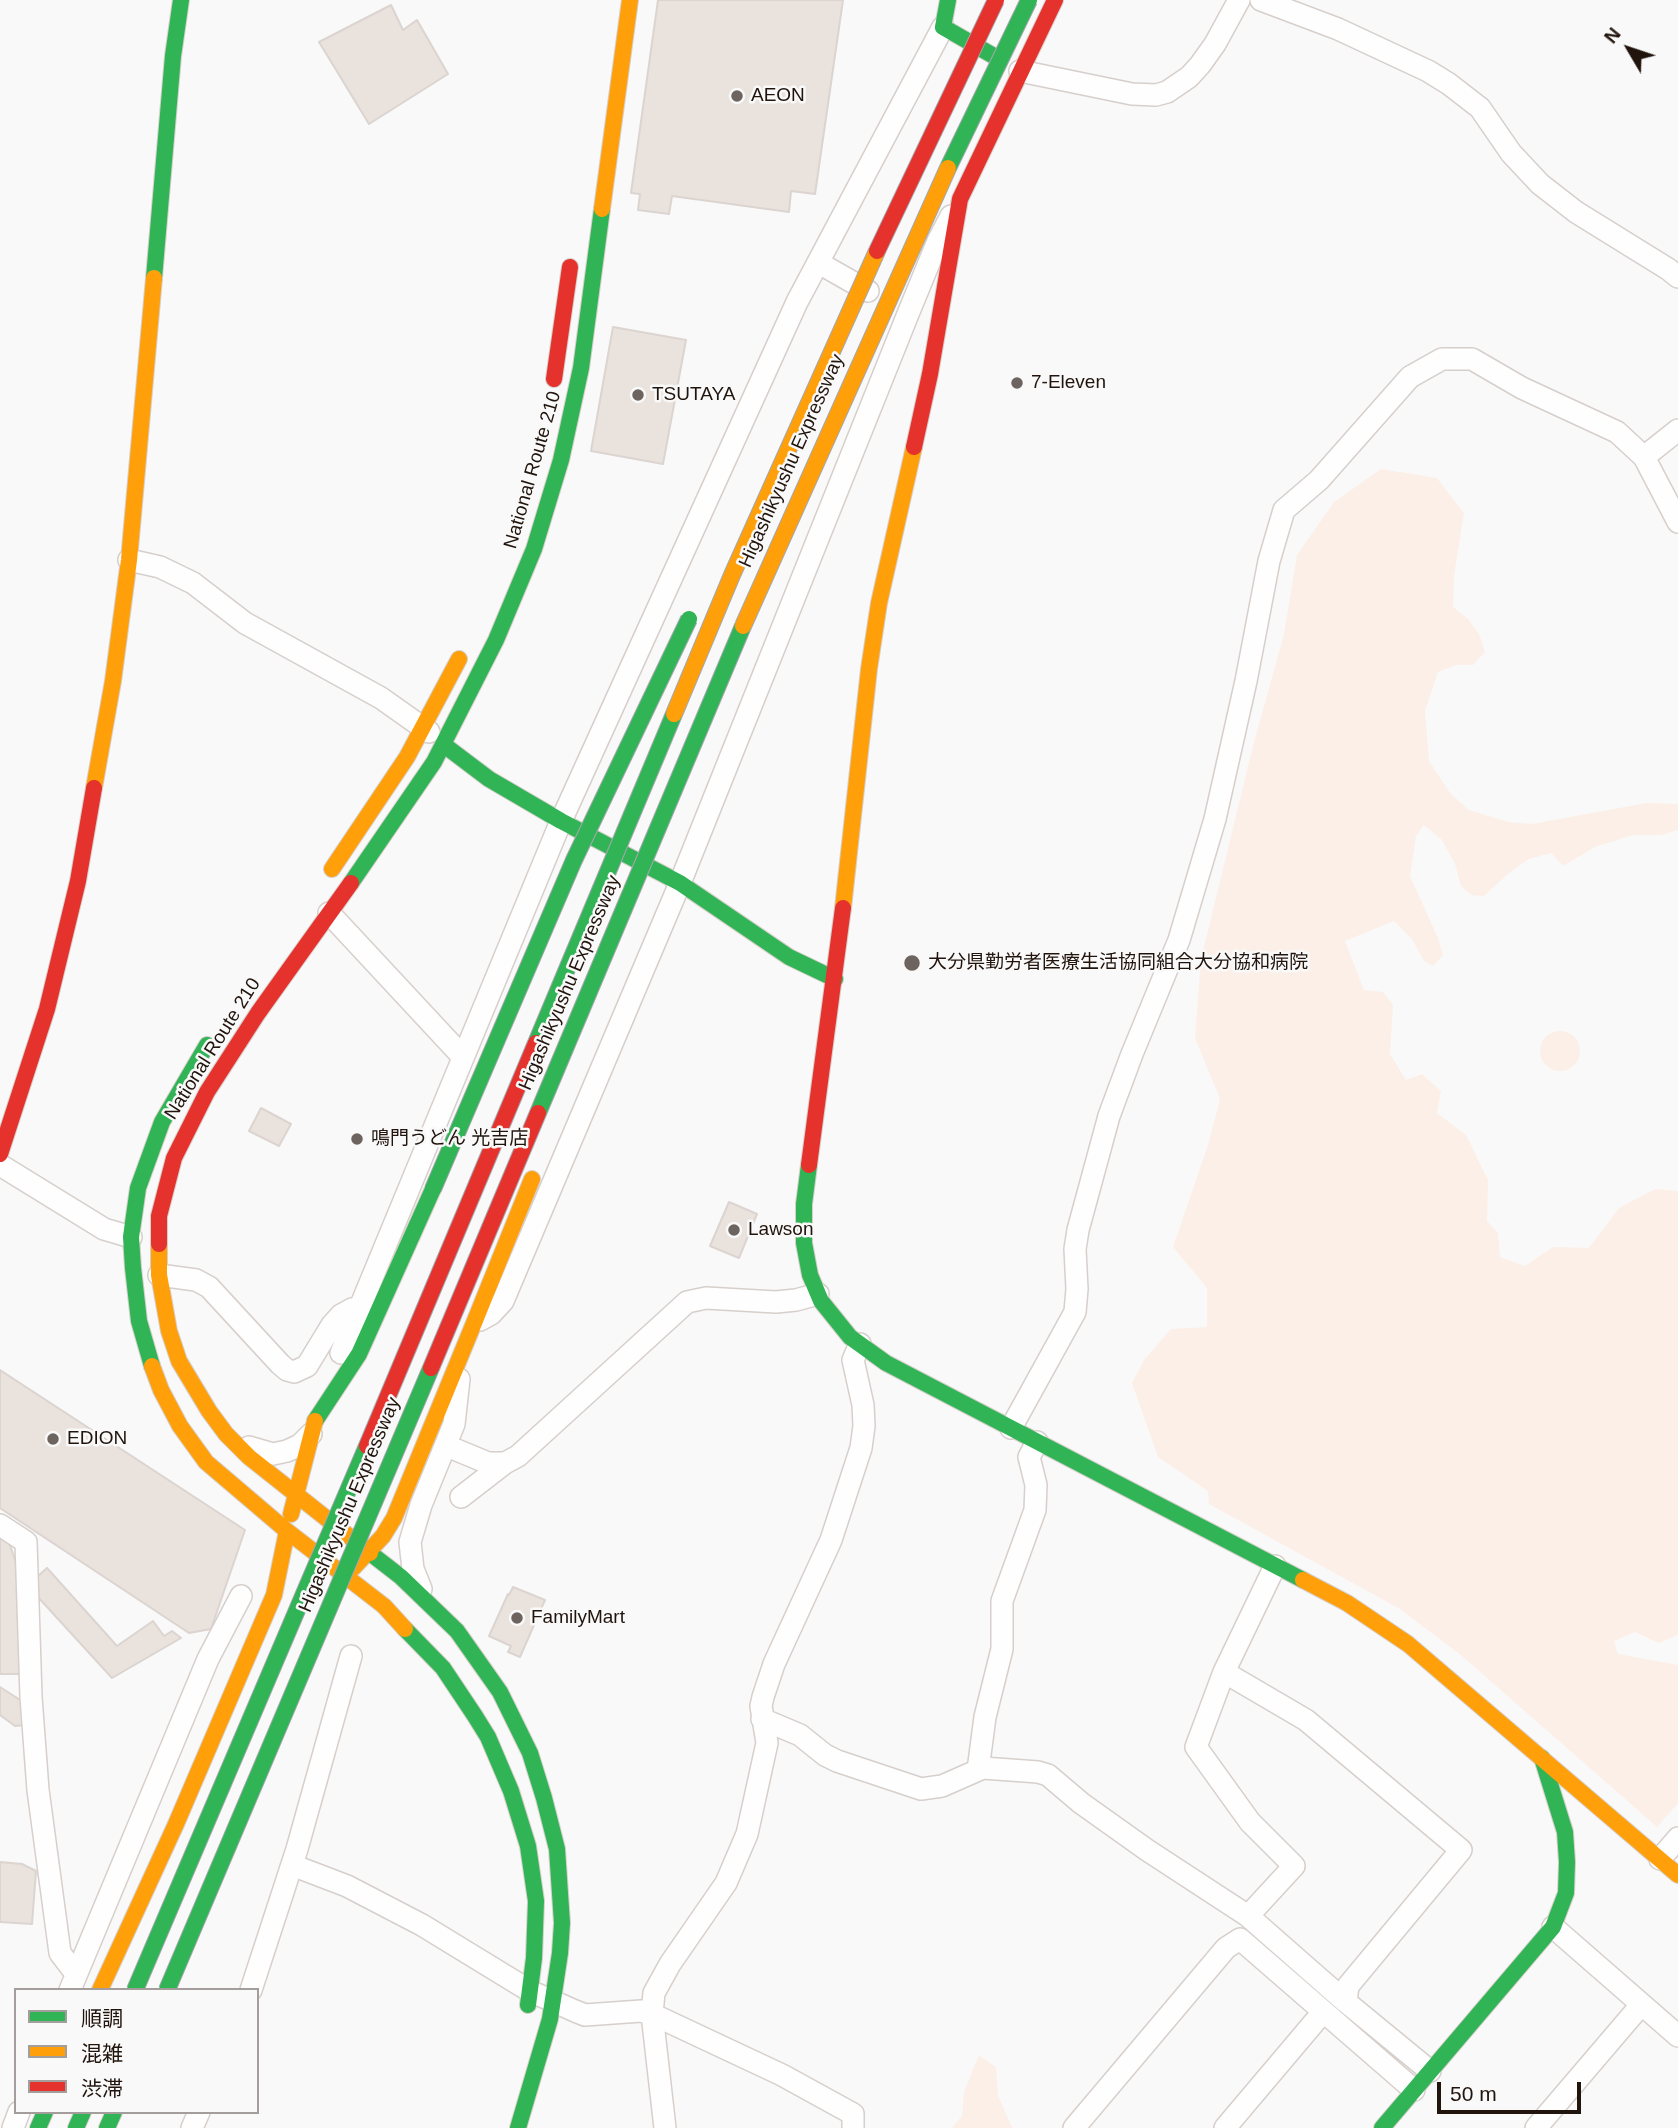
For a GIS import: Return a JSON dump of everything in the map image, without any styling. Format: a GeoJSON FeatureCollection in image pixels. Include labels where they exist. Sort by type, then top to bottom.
{"type":"FeatureCollection","features":[{"type":"Feature","properties":{"kind":"main road"},"geometry":{"type":"LineString","coordinates":[[0,1154],[47,1009],[78,881],[111,694],[129,561],[173,56],[181,0]]}},
{"type":"Feature","properties":{"kind":"main road","name":"National Route 210"},"geometry":{"type":"LineString","coordinates":[[518,2128],[554,2002],[561,1954],[561,1899],[556,1849],[541,1787],[521,1732],[500,1692],[473,1651],[428,1601],[249,1457],[209,1412],[179,1361],[169,1331],[159,1275],[159,1216],[174,1158],[189,1126],[235,1048],[411,799],[444,745],[515,597],[541,528],[561,460],[583,355],[631,0]]}},
{"type":"Feature","properties":{"kind":"main road"},"geometry":{"type":"LineString","coordinates":[[948,0],[943,27],[1020,71]]}},
{"type":"Feature","properties":{"kind":"main road","name":"Higashikyushu Expressway"},"geometry":{"type":"LineString","coordinates":[[136,1988],[308,1588],[732,575],[848,314],[996,0]]}},
{"type":"Feature","properties":{"kind":"main road","name":"Higashikyushu Expressway"},"geometry":{"type":"LineString","coordinates":[[168,1988],[759,587],[921,225],[1029,0]]}},
{"type":"Feature","properties":{"kind":"main road"},"geometry":{"type":"LineString","coordinates":[[1055,0],[960,199],[930,374],[877,617],[835,979],[804,1203],[806,1261],[818,1294],[835,1320],[860,1344],[886,1363],[1347,1603],[1408,1644],[1678,1875]]}},
{"type":"Feature","properties":{"kind":"main road"},"geometry":{"type":"LineString","coordinates":[[785,418],[855,269],[944,106]]}},
{"type":"Feature","properties":{"kind":"main road"},"geometry":{"type":"LineString","coordinates":[[717,747],[780,599],[823,477],[921,225]]}},
{"type":"Feature","properties":{"kind":"main road","name":"National Route 210"},"geometry":{"type":"LineString","coordinates":[[550,399],[571,257]]}},
{"type":"Feature","properties":{"kind":"main road"},"geometry":{"type":"LineString","coordinates":[[274,1595],[295,1494],[313,1428],[359,1354],[574,860],[695,605]]}},
{"type":"Feature","properties":{"kind":"main road"},"geometry":{"type":"LineString","coordinates":[[319,887],[424,728],[465,648]]}},
{"type":"Feature","properties":{"kind":"main road"},"geometry":{"type":"LineString","coordinates":[[444,745],[489,779],[670,883],[808,968],[835,979]]}},
{"type":"Feature","properties":{"kind":"main road"},"geometry":{"type":"LineString","coordinates":[[670,858],[670,883]]}},
{"type":"Feature","properties":{"kind":"main road","name":"National Route 210"},"geometry":{"type":"LineString","coordinates":[[218,1029],[174,1098],[153,1141],[138,1188],[131,1237],[135,1296],[139,1321],[153,1369],[170,1408],[206,1462],[406,1626],[460,1690],[488,1738],[511,1791],[528,1846],[536,1901],[534,1958],[523,2026]]}},
{"type":"Feature","properties":{"kind":"main road"},"geometry":{"type":"LineString","coordinates":[[156,1988],[275,1675],[290,1643],[313,1608],[370,1552],[394,1518],[461,1360],[535,1173]]}},
{"type":"Feature","properties":{"kind":"main road"},"geometry":{"type":"LineString","coordinates":[[101,1988],[176,1824],[274,1595],[304,1545],[321,1535],[337,1533],[351,1537]]}},
{"type":"Feature","properties":{"kind":"main road"},"geometry":{"type":"LineString","coordinates":[[290,1643],[319,1615],[334,1607],[352,1603],[377,1609],[406,1626]]}},
{"type":"Feature","properties":{"kind":"main road"},"geometry":{"type":"LineString","coordinates":[[1382,2128],[1553,1927],[1566,1894],[1567,1862],[1565,1832],[1542,1757]]}},
{"type":"Feature","properties":{"kind":"main road"},"geometry":{"type":"LineString","coordinates":[[107,2128],[124,2115]]}},
{"type":"Feature","properties":{"kind":"street"},"geometry":{"type":"LineString","coordinates":[[1020,71],[1132,94],[1156,95],[1167,92],[1189,77],[1200,65],[1239,0]]}},
{"type":"Feature","properties":{"kind":"street"},"geometry":{"type":"LineString","coordinates":[[1261,0],[1338,29],[1428,71],[1449,84],[1480,108],[1511,153],[1540,184],[1576,212],[1678,277]]}},
{"type":"Feature","properties":{"kind":"street"},"geometry":{"type":"LineString","coordinates":[[226,1434],[241,1443],[273,1454],[300,1445],[313,1428],[358,1309],[562,821],[797,302],[943,27]]}},
{"type":"Feature","properties":{"kind":"street"},"geometry":{"type":"LineString","coordinates":[[474,1323],[491,1314],[503,1301],[670,883],[938,241],[960,199]]}},
{"type":"Feature","properties":{"kind":"street"},"geometry":{"type":"LineString","coordinates":[[818,263],[908,314],[923,338],[930,374]]}},
{"type":"Feature","properties":{"kind":"street"},"geometry":{"type":"LineString","coordinates":[[1011,1428],[1075,1312],[1075,1249],[1078,1230],[1109,1116],[1179,940],[1215,819],[1269,561],[1284,510],[1319,480],[1409,377],[1442,359],[1472,359],[1522,387],[1616,432],[1644,457],[1678,522]]}},
{"type":"Feature","properties":{"kind":"street"},"geometry":{"type":"LineString","coordinates":[[1644,457],[1678,430]]}},
{"type":"Feature","properties":{"kind":"street"},"geometry":{"type":"LineString","coordinates":[[129,561],[160,567],[193,583],[245,623],[381,698],[444,745]]}},
{"type":"Feature","properties":{"kind":"street"},"geometry":{"type":"LineString","coordinates":[[329,913],[463,1056]]}},
{"type":"Feature","properties":{"kind":"street"},"geometry":{"type":"LineString","coordinates":[[0,1165],[104,1229],[131,1237]]}},
{"type":"Feature","properties":{"kind":"street"},"geometry":{"type":"LineString","coordinates":[[159,1275],[196,1280],[209,1287],[280,1364],[294,1372],[307,1366],[312,1360],[332,1325],[341,1315],[358,1309]]}},
{"type":"Feature","properties":{"kind":"street"},"geometry":{"type":"LineString","coordinates":[[461,1497],[517,1456],[687,1302],[706,1298],[776,1303],[805,1299],[818,1294]]}},
{"type":"Feature","properties":{"kind":"street"},"geometry":{"type":"LineString","coordinates":[[665,2128],[652,2014],[654,1993],[675,1956],[726,1883],[747,1834],[767,1744],[761,1706],[769,1676],[831,1539],[861,1448],[863,1405],[853,1360],[860,1344]]}},
{"type":"Feature","properties":{"kind":"street"},"geometry":{"type":"LineString","coordinates":[[428,1601],[413,1569],[410,1542],[421,1505],[454,1424],[461,1360]]}},
{"type":"Feature","properties":{"kind":"street"},"geometry":{"type":"LineString","coordinates":[[978,1770],[985,1717],[1002,1648],[1002,1601],[1035,1510],[1035,1485],[1029,1457],[1037,1442]]}},
{"type":"Feature","properties":{"kind":"street"},"geometry":{"type":"LineString","coordinates":[[447,1446],[488,1463],[505,1463]]}},
{"type":"Feature","properties":{"kind":"street"},"geometry":{"type":"LineString","coordinates":[[0,1525],[26,1542],[37,1790],[60,1954],[73,1982]]}},
{"type":"Feature","properties":{"kind":"street"},"geometry":{"type":"LineString","coordinates":[[1248,1916],[1294,1866],[1250,1822],[1196,1747],[1224,1672],[1275,1566]]}},
{"type":"Feature","properties":{"kind":"street"},"geometry":{"type":"LineString","coordinates":[[73,1982],[208,1659],[241,1596]]}},
{"type":"Feature","properties":{"kind":"street"},"geometry":{"type":"LineString","coordinates":[[252,1988],[292,1865],[351,1656]]}},
{"type":"Feature","properties":{"kind":"street"},"geometry":{"type":"LineString","coordinates":[[1224,1672],[1306,1720],[1461,1850],[1348,1986],[1346,2002]]}},
{"type":"Feature","properties":{"kind":"street"},"geometry":{"type":"LineString","coordinates":[[762,1719],[800,1735],[837,1761],[921,1789],[942,1786],[978,1770],[1015,1769],[1048,1775],[1081,1803],[1147,1850],[1248,1916],[1430,2071]]}},
{"type":"Feature","properties":{"kind":"street"},"geometry":{"type":"LineString","coordinates":[[1660,1859],[1678,1838]]}},
{"type":"Feature","properties":{"kind":"street"},"geometry":{"type":"LineString","coordinates":[[292,1865],[347,1885],[422,1925],[530,1991],[585,2015],[641,2011],[652,2014],[782,2075],[853,2114],[853,2128]]}},
{"type":"Feature","properties":{"kind":"street"},"geometry":{"type":"LineString","coordinates":[[1553,1927],[1678,2036]]}},
{"type":"Feature","properties":{"kind":"street"},"geometry":{"type":"LineString","coordinates":[[1074,2128],[1226,1948],[1240,1939],[1414,2090]]}},
{"type":"Feature","properties":{"kind":"street"},"geometry":{"type":"LineString","coordinates":[[1536,2128],[1642,2005]]}},
{"type":"Feature","properties":{"kind":"street"},"geometry":{"type":"LineString","coordinates":[[1225,2128],[1323,2012]]}},
{"type":"Feature","properties":{"kind":"shaded area"},"geometry":{"type":"Polygon","coordinates":[[[1381,469],[1437,478],[1464,513],[1454,576],[1453,607],[1468,619],[1479,634],[1485,652],[1473,665],[1456,665],[1438,672],[1425,711],[1429,761],[1450,793],[1469,810],[1508,822],[1532,824],[1647,803],[1678,804],[1678,830],[1661,835],[1633,835],[1595,847],[1563,866],[1551,853],[1529,859],[1484,896],[1471,895],[1461,886],[1455,864],[1442,840],[1424,825],[1416,836],[1410,876],[1443,955],[1433,966],[1424,961],[1412,939],[1394,921],[1345,941],[1364,990],[1383,992],[1393,1005],[1390,1054],[1406,1080],[1422,1074],[1441,1091],[1437,1113],[1466,1135],[1488,1180],[1487,1221],[1498,1233],[1500,1257],[1525,1266],[1553,1247],[1589,1248],[1619,1208],[1655,1189],[1678,1191],[1678,1635],[1659,1643],[1635,1632],[1614,1641],[1618,1654],[1678,1665],[1678,1803],[1657,1827],[1462,1656],[1400,1609],[1209,1504],[1208,1491],[1158,1457],[1132,1383],[1144,1360],[1171,1329],[1207,1327],[1207,1288],[1173,1247],[1208,1145],[1220,1099],[1195,1038],[1201,959],[1254,742],[1284,634],[1297,555],[1334,502],[1381,469]]]}},
{"type":"Feature","properties":{"kind":"shaded area"},"geometry":{"type":"Polygon","coordinates":[[[1560,1031],[1574,1037],[1580,1051],[1574,1065],[1560,1071],[1546,1065],[1540,1051],[1546,1037],[1560,1031]]]}},
{"type":"Feature","properties":{"kind":"shaded area"},"geometry":{"type":"Polygon","coordinates":[[[979,2055],[996,2067],[998,2095],[1012,2128],[952,2128],[962,2116],[964,2092],[979,2055]]]}},
{"type":"Feature","properties":{"kind":"building","name":"AEON"},"geometry":{"type":"Polygon","coordinates":[[[658,0],[843,0],[815,194],[791,191],[789,212],[672,196],[669,214],[638,210],[640,194],[631,193],[658,0]]]}},
{"type":"Feature","properties":{"kind":"building"},"geometry":{"type":"Polygon","coordinates":[[[391,5],[403,30],[417,20],[448,74],[369,124],[319,42],[391,5]]]}},
{"type":"Feature","properties":{"kind":"building","name":"TSUTAYA"},"geometry":{"type":"Polygon","coordinates":[[[613,327],[686,340],[663,464],[591,451],[613,327]]]}},
{"type":"Feature","properties":{"kind":"building"},"geometry":{"type":"Polygon","coordinates":[[[261,1108],[291,1124],[279,1146],[249,1131],[261,1108]]]}},
{"type":"Feature","properties":{"kind":"building","name":"Lawson"},"geometry":{"type":"Polygon","coordinates":[[[729,1202],[757,1214],[739,1258],[710,1246],[729,1202]]]}},
{"type":"Feature","properties":{"kind":"building","name":"EDION"},"geometry":{"type":"Polygon","coordinates":[[[0,1370],[245,1530],[211,1629],[189,1633],[0,1508],[0,1370]]]}},
{"type":"Feature","properties":{"kind":"building"},"geometry":{"type":"Polygon","coordinates":[[[0,1536],[9,1542],[17,1566],[20,1674],[0,1674],[0,1536]]]}},
{"type":"Feature","properties":{"kind":"building"},"geometry":{"type":"Polygon","coordinates":[[[47,1568],[117,1646],[153,1621],[164,1636],[172,1631],[181,1638],[112,1678],[37,1596],[38,1576],[47,1568]]]}},
{"type":"Feature","properties":{"kind":"building","name":"FamilyMart"},"geometry":{"type":"Polygon","coordinates":[[[513,1587],[545,1600],[520,1657],[508,1652],[511,1646],[489,1636],[513,1587]]]}},
{"type":"Feature","properties":{"kind":"building"},"geometry":{"type":"Polygon","coordinates":[[[0,1687],[25,1703],[25,1725],[15,1726],[0,1715],[0,1687]]]}},
{"type":"Feature","properties":{"kind":"building"},"geometry":{"type":"Polygon","coordinates":[[[0,1862],[22,1864],[36,1871],[32,1924],[0,1922],[0,1862]]]}},
{"type":"Feature","properties":{"kind":"traffic: fast"},"geometry":{"type":"LineString","coordinates":[[154,278],[173,56],[181,0]]}},
{"type":"Feature","properties":{"kind":"traffic: fast"},"geometry":{"type":"LineString","coordinates":[[948,0],[943,27],[992,55]]}},
{"type":"Feature","properties":{"kind":"traffic: fast"},"geometry":{"type":"LineString","coordinates":[[948,168],[1029,0]]}},
{"type":"Feature","properties":{"kind":"traffic: fast"},"geometry":{"type":"LineString","coordinates":[[351,883],[434,762],[496,640],[534,549],[561,460],[581,368],[602,209]]}},
{"type":"Feature","properties":{"kind":"traffic: fast"},"geometry":{"type":"LineString","coordinates":[[433,1189],[574,860],[689,619]]}},
{"type":"Feature","properties":{"kind":"traffic: fast"},"geometry":{"type":"LineString","coordinates":[[538,1113],[743,626]]}},
{"type":"Feature","properties":{"kind":"traffic: fast"},"geometry":{"type":"LineString","coordinates":[[536,1043],[674,714]]}},
{"type":"Feature","properties":{"kind":"traffic: fast"},"geometry":{"type":"LineString","coordinates":[[444,745],[489,779],[561,821],[680,883],[789,957],[835,979]]}},
{"type":"Feature","properties":{"kind":"traffic: fast"},"geometry":{"type":"LineString","coordinates":[[152,1366],[139,1321],[133,1268],[131,1237],[138,1188],[162,1122],[207,1045]]}},
{"type":"Feature","properties":{"kind":"traffic: fast"},"geometry":{"type":"LineString","coordinates":[[809,1165],[804,1204],[804,1243],[810,1275],[821,1301],[850,1337],[886,1363],[1303,1580]]}},
{"type":"Feature","properties":{"kind":"traffic: fast"},"geometry":{"type":"LineString","coordinates":[[315,1421],[359,1354],[433,1189]]}},
{"type":"Feature","properties":{"kind":"traffic: fast"},"geometry":{"type":"LineString","coordinates":[[168,1988],[431,1368]]}},
{"type":"Feature","properties":{"kind":"traffic: fast"},"geometry":{"type":"LineString","coordinates":[[136,1988],[367,1446]]}},
{"type":"Feature","properties":{"kind":"traffic: fast"},"geometry":{"type":"LineString","coordinates":[[370,1553],[401,1577],[457,1631],[500,1692],[530,1753],[544,1798],[557,1849],[562,1923],[560,1953],[550,2019],[518,2128]]}},
{"type":"Feature","properties":{"kind":"traffic: fast"},"geometry":{"type":"LineString","coordinates":[[405,1629],[443,1668],[475,1716],[488,1737],[511,1791],[528,1846],[536,1901],[534,1958],[528,2005]]}},
{"type":"Feature","properties":{"kind":"traffic: fast"},"geometry":{"type":"LineString","coordinates":[[1382,2128],[1553,1927],[1566,1893],[1567,1862],[1565,1832],[1542,1758]]}},
{"type":"Feature","properties":{"kind":"traffic: fast"},"geometry":{"type":"LineString","coordinates":[[38,2128],[44,2114]]}},
{"type":"Feature","properties":{"kind":"traffic: fast"},"geometry":{"type":"LineString","coordinates":[[76,2128],[82,2114]]}},
{"type":"Feature","properties":{"kind":"traffic: fast"},"geometry":{"type":"LineString","coordinates":[[107,2128],[113,2114]]}},
{"type":"Feature","properties":{"kind":"traffic: slow"},"geometry":{"type":"LineString","coordinates":[[602,209],[630,0]]}},
{"type":"Feature","properties":{"kind":"traffic: slow"},"geometry":{"type":"LineString","coordinates":[[743,626],[948,168]]}},
{"type":"Feature","properties":{"kind":"traffic: slow"},"geometry":{"type":"LineString","coordinates":[[674,714],[732,575],[877,251]]}},
{"type":"Feature","properties":{"kind":"traffic: slow"},"geometry":{"type":"LineString","coordinates":[[94,788],[113,681],[129,560],[154,278]]}},
{"type":"Feature","properties":{"kind":"traffic: slow"},"geometry":{"type":"LineString","coordinates":[[843,908],[869,669],[879,603],[914,447]]}},
{"type":"Feature","properties":{"kind":"traffic: slow"},"geometry":{"type":"LineString","coordinates":[[332,869],[407,757],[459,659]]}},
{"type":"Feature","properties":{"kind":"traffic: slow"},"geometry":{"type":"LineString","coordinates":[[474,1323],[532,1179]]}},
{"type":"Feature","properties":{"kind":"traffic: slow"},"geometry":{"type":"LineString","coordinates":[[159,1244],[159,1275],[169,1331],[179,1361],[209,1411],[226,1434],[249,1457],[370,1553]]}},
{"type":"Feature","properties":{"kind":"traffic: slow"},"geometry":{"type":"LineString","coordinates":[[353,1568],[383,1536],[394,1518],[474,1323]]}},
{"type":"Feature","properties":{"kind":"traffic: slow"},"geometry":{"type":"LineString","coordinates":[[152,1366],[180,1426],[206,1462],[287,1531],[384,1606],[405,1629]]}},
{"type":"Feature","properties":{"kind":"traffic: slow"},"geometry":{"type":"LineString","coordinates":[[291,1514],[315,1421]]}},
{"type":"Feature","properties":{"kind":"traffic: slow"},"geometry":{"type":"LineString","coordinates":[[101,1988],[176,1824],[274,1595],[287,1531]]}},
{"type":"Feature","properties":{"kind":"traffic: slow"},"geometry":{"type":"LineString","coordinates":[[1303,1580],[1347,1603],[1408,1644],[1678,1875]]}},
{"type":"Feature","properties":{"kind":"traffic: jam"},"geometry":{"type":"LineString","coordinates":[[877,251],[996,0]]}},
{"type":"Feature","properties":{"kind":"traffic: jam"},"geometry":{"type":"LineString","coordinates":[[914,447],[930,374],[960,199],[1055,0]]}},
{"type":"Feature","properties":{"kind":"traffic: jam"},"geometry":{"type":"LineString","coordinates":[[554,379],[570,267]]}},
{"type":"Feature","properties":{"kind":"traffic: jam"},"geometry":{"type":"LineString","coordinates":[[0,1154],[47,1009],[78,881],[94,788]]}},
{"type":"Feature","properties":{"kind":"traffic: jam"},"geometry":{"type":"LineString","coordinates":[[159,1244],[159,1216],[174,1158],[207,1092],[258,1013],[351,883]]}},
{"type":"Feature","properties":{"kind":"traffic: jam"},"geometry":{"type":"LineString","coordinates":[[809,1165],[843,908]]}},
{"type":"Feature","properties":{"kind":"traffic: jam"},"geometry":{"type":"LineString","coordinates":[[367,1446],[536,1043]]}},
{"type":"Feature","properties":{"kind":"traffic: jam"},"geometry":{"type":"LineString","coordinates":[[431,1368],[538,1113]]}},
{"type":"Feature","properties":{"kind":"place","name":"AEON"},"geometry":{"type":"Point","coordinates":[737,96]}},
{"type":"Feature","properties":{"kind":"place","name":"7-Eleven"},"geometry":{"type":"Point","coordinates":[1017,383]}},
{"type":"Feature","properties":{"kind":"place","name":"TSUTAYA"},"geometry":{"type":"Point","coordinates":[638,395]}},
{"type":"Feature","properties":{"kind":"place","name":"大分県勤労者医療生活協同組合大分協和病院"},"geometry":{"type":"Point","coordinates":[912,963]}},
{"type":"Feature","properties":{"kind":"place","name":"鳴門うどん 光吉店"},"geometry":{"type":"Point","coordinates":[357,1139]}},
{"type":"Feature","properties":{"kind":"place","name":"Lawson"},"geometry":{"type":"Point","coordinates":[734,1230]}},
{"type":"Feature","properties":{"kind":"place","name":"EDION"},"geometry":{"type":"Point","coordinates":[53,1439]}},
{"type":"Feature","properties":{"kind":"place","name":"FamilyMart"},"geometry":{"type":"Point","coordinates":[517,1618]}}]}
